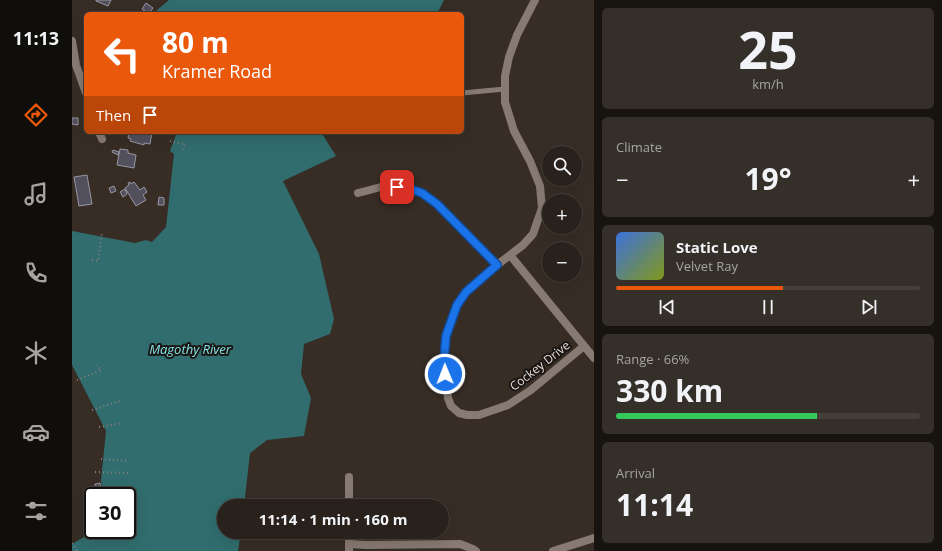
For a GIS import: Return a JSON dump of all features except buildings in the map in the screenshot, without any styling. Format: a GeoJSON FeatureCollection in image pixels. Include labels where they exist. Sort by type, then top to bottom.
{"type":"FeatureCollection","features":[{"type":"Feature","properties":{"kind":"street","name":"Cockey Drive"},"geometry":{"type":"LineString","coordinates":[[535,0],[517,35],[509,57],[505,76],[505,89],[506,102],[514,131],[530,161],[540,186],[542,208],[533,234],[466,292],[457,305],[446,336],[444,360],[448,398],[451,406],[459,413],[479,415],[508,405],[531,390],[584,346]]}},
{"type":"Feature","properties":{"kind":"street"},"geometry":{"type":"LineString","coordinates":[[72,41],[76,64],[84,87]]}},
{"type":"Feature","properties":{"kind":"street"},"geometry":{"type":"LineString","coordinates":[[358,192],[381,187],[397,187],[422,193],[437,204],[497,265]]}},
{"type":"Feature","properties":{"kind":"street"},"geometry":{"type":"LineString","coordinates":[[510,255],[594,358]]}},
{"type":"Feature","properties":{"kind":"street"},"geometry":{"type":"LineString","coordinates":[[349,477],[349,499]]}},
{"type":"Feature","properties":{"kind":"street"},"geometry":{"type":"LineString","coordinates":[[553,551],[594,538]]}},
{"type":"Feature","properties":{"kind":"street"},"geometry":{"type":"LineString","coordinates":[[349,547],[366,545],[460,544],[473,548],[476,551]]}},
{"type":"Feature","properties":{"kind":"lane"},"geometry":{"type":"LineString","coordinates":[[464,93],[505,89]]}},
{"type":"Feature","properties":{"kind":"path"},"geometry":{"type":"LineString","coordinates":[[170,141],[185,144],[183,150]]}},
{"type":"Feature","properties":{"kind":"path"},"geometry":{"type":"LineString","coordinates":[[92,260],[98,261],[102,233]]}},
{"type":"Feature","properties":{"kind":"path"},"geometry":{"type":"LineString","coordinates":[[77,380],[101,370],[97,365]]}},
{"type":"Feature","properties":{"kind":"path"},"geometry":{"type":"LineString","coordinates":[[92,410],[120,401]]}},
{"type":"Feature","properties":{"kind":"path"},"geometry":{"type":"LineString","coordinates":[[99,427],[123,423]]}},
{"type":"Feature","properties":{"kind":"path"},"geometry":{"type":"LineString","coordinates":[[101,459],[129,461]]}},
{"type":"Feature","properties":{"kind":"path"},"geometry":{"type":"LineString","coordinates":[[95,472],[129,473]]}},
{"type":"Feature","properties":{"kind":"path"},"geometry":{"type":"LineString","coordinates":[[72,543],[77,551]]}},
{"type":"Feature","properties":{"kind":"water"},"geometry":{"type":"Polygon","coordinates":[[[169,0],[444,0],[439,10],[436,12],[156,12],[169,0]]]}},
{"type":"Feature","properties":{"kind":"water","name":"Magothy River"},"geometry":{"type":"Polygon","coordinates":[[[176,134],[322,134],[336,156],[283,181],[319,254],[334,319],[330,334],[304,344],[301,374],[311,398],[304,436],[267,440],[250,453],[245,499],[217,499],[217,539],[240,539],[238,551],[72,551],[72,544],[84,537],[84,539],[136,539],[136,487],[102,487],[101,480],[106,431],[72,365],[72,231],[135,243],[146,240],[152,242],[166,227],[174,154],[170,151],[176,134]]]}},
{"type":"Feature","properties":{"kind":"route"},"geometry":{"type":"LineString","coordinates":[[397,187],[422,193],[437,204],[497,265],[466,292],[457,305],[446,336],[444,360],[445,374]]}}]}
